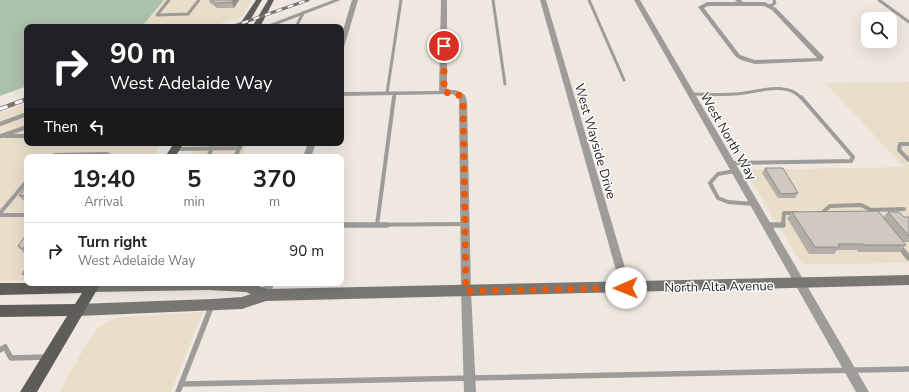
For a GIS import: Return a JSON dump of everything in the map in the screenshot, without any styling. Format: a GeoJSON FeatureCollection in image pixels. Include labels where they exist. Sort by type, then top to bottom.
{"type":"FeatureCollection","features":[{"type":"Feature","properties":{"kind":"main road"},"geometry":{"type":"LineString","coordinates":[[244,24],[259,0]]}},
{"type":"Feature","properties":{"kind":"main road"},"geometry":{"type":"LineString","coordinates":[[258,24],[272,0]]}},
{"type":"Feature","properties":{"kind":"main road","name":"North Alta Avenue"},"geometry":{"type":"LineString","coordinates":[[231,286],[268,289],[466,291],[801,284],[909,280]]}},
{"type":"Feature","properties":{"kind":"main road"},"geometry":{"type":"LineString","coordinates":[[0,289],[70,286]]}},
{"type":"Feature","properties":{"kind":"main road"},"geometry":{"type":"LineString","coordinates":[[28,392],[93,286]]}},
{"type":"Feature","properties":{"kind":"main road","name":"North Alta Avenue"},"geometry":{"type":"LineString","coordinates":[[78,310],[212,306],[242,303],[268,289]]}},
{"type":"Feature","properties":{"kind":"main road"},"geometry":{"type":"LineString","coordinates":[[0,311],[78,310]]}},
{"type":"Feature","properties":{"kind":"street"},"geometry":{"type":"LineString","coordinates":[[273,24],[338,0]]}},
{"type":"Feature","properties":{"kind":"street"},"geometry":{"type":"LineString","coordinates":[[344,37],[355,0]]}},
{"type":"Feature","properties":{"kind":"street"},"geometry":{"type":"LineString","coordinates":[[444,0],[444,93]]}},
{"type":"Feature","properties":{"kind":"street","name":"West Wayside Drive"},"geometry":{"type":"LineString","coordinates":[[543,0],[626,288]]}},
{"type":"Feature","properties":{"kind":"street","name":"West North Way"},"geometry":{"type":"LineString","coordinates":[[637,0],[863,392]]}},
{"type":"Feature","properties":{"kind":"street"},"geometry":{"type":"LineString","coordinates":[[738,1],[760,3],[770,6],[821,57],[820,60],[755,62],[738,56],[701,7],[707,4],[738,1]]}},
{"type":"Feature","properties":{"kind":"street"},"geometry":{"type":"LineString","coordinates":[[344,94],[444,93],[458,94],[462,97],[466,291],[470,392]]}},
{"type":"Feature","properties":{"kind":"lane"},"geometry":{"type":"LineString","coordinates":[[169,0],[157,15],[188,14],[199,0]]}},
{"type":"Feature","properties":{"kind":"lane"},"geometry":{"type":"LineString","coordinates":[[377,225],[401,0]]}},
{"type":"Feature","properties":{"kind":"lane"},"geometry":{"type":"LineString","coordinates":[[493,0],[505,84]]}},
{"type":"Feature","properties":{"kind":"lane"},"geometry":{"type":"LineString","coordinates":[[589,0],[624,80]]}},
{"type":"Feature","properties":{"kind":"lane"},"geometry":{"type":"LineString","coordinates":[[770,6],[775,3],[774,0]]}},
{"type":"Feature","properties":{"kind":"lane"},"geometry":{"type":"LineString","coordinates":[[879,0],[909,22]]}},
{"type":"Feature","properties":{"kind":"lane"},"geometry":{"type":"LineString","coordinates":[[298,24],[303,13]]}},
{"type":"Feature","properties":{"kind":"lane"},"geometry":{"type":"LineString","coordinates":[[691,94],[738,94],[768,89],[793,91],[802,98],[853,156],[851,161],[731,163]]}},
{"type":"Feature","properties":{"kind":"lane"},"geometry":{"type":"LineString","coordinates":[[0,124],[24,115]]}},
{"type":"Feature","properties":{"kind":"lane"},"geometry":{"type":"LineString","coordinates":[[0,136],[24,128]]}},
{"type":"Feature","properties":{"kind":"lane"},"geometry":{"type":"LineString","coordinates":[[0,136],[24,136]]}},
{"type":"Feature","properties":{"kind":"lane"},"geometry":{"type":"LineString","coordinates":[[909,144],[900,144],[899,150],[909,160]]}},
{"type":"Feature","properties":{"kind":"lane"},"geometry":{"type":"LineString","coordinates":[[209,154],[212,148]]}},
{"type":"Feature","properties":{"kind":"lane"},"geometry":{"type":"LineString","coordinates":[[175,150],[240,148],[237,154]]}},
{"type":"Feature","properties":{"kind":"lane"},"geometry":{"type":"LineString","coordinates":[[735,171],[718,174],[710,182],[718,198],[728,202],[754,204]]}},
{"type":"Feature","properties":{"kind":"lane"},"geometry":{"type":"LineString","coordinates":[[0,214],[24,185]]}},
{"type":"Feature","properties":{"kind":"lane"},"geometry":{"type":"LineString","coordinates":[[814,213],[822,212],[830,206],[861,205],[871,210],[880,222]]}},
{"type":"Feature","properties":{"kind":"lane"},"geometry":{"type":"LineString","coordinates":[[871,210],[904,209]]}},
{"type":"Feature","properties":{"kind":"lane"},"geometry":{"type":"LineString","coordinates":[[767,226],[783,225],[784,213],[807,213]]}},
{"type":"Feature","properties":{"kind":"lane"},"geometry":{"type":"LineString","coordinates":[[0,214],[24,215]]}},
{"type":"Feature","properties":{"kind":"lane"},"geometry":{"type":"LineString","coordinates":[[344,225],[465,224]]}},
{"type":"Feature","properties":{"kind":"lane"},"geometry":{"type":"LineString","coordinates":[[895,240],[909,258]]}},
{"type":"Feature","properties":{"kind":"lane"},"geometry":{"type":"LineString","coordinates":[[178,392],[212,306]]}},
{"type":"Feature","properties":{"kind":"lane"},"geometry":{"type":"LineString","coordinates":[[0,350],[5,347],[11,358],[49,357]]}},
{"type":"Feature","properties":{"kind":"lane"},"geometry":{"type":"LineString","coordinates":[[181,384],[909,369]]}},
{"type":"Feature","properties":{"kind":"shaded area"},"geometry":{"type":"Polygon","coordinates":[[[164,0],[252,0],[243,16],[218,24],[144,24],[164,0]]]}},
{"type":"Feature","properties":{"kind":"shaded area"},"geometry":{"type":"Polygon","coordinates":[[[909,82],[909,263],[804,264],[800,261],[744,170],[904,167],[825,83],[909,82]]]}},
{"type":"Feature","properties":{"kind":"shaded area"},"geometry":{"type":"Polygon","coordinates":[[[24,104],[24,146],[159,146],[154,154],[24,154],[24,280],[0,281],[0,113],[24,104]]]}},
{"type":"Feature","properties":{"kind":"shaded area"},"geometry":{"type":"Polygon","coordinates":[[[195,146],[246,146],[242,154],[191,154],[195,146]]]}},
{"type":"Feature","properties":{"kind":"shaded area"},"geometry":{"type":"Polygon","coordinates":[[[203,312],[171,392],[59,392],[89,340],[98,328],[110,320],[123,317],[203,312]]]}},
{"type":"Feature","properties":{"kind":"green space"},"geometry":{"type":"Polygon","coordinates":[[[0,0],[164,0],[144,24],[24,24],[24,87],[0,96],[0,0]]]}},
{"type":"Feature","properties":{"kind":"building"},"geometry":{"type":"Polygon","coordinates":[[[212,0],[233,0],[232,2],[215,3],[212,0]]]}},
{"type":"Feature","properties":{"kind":"building"},"geometry":{"type":"Polygon","coordinates":[[[765,168],[783,168],[798,193],[781,194],[765,168]]]}},
{"type":"Feature","properties":{"kind":"building"},"geometry":{"type":"Polygon","coordinates":[[[24,189],[24,195],[19,196],[24,189]]]}},
{"type":"Feature","properties":{"kind":"building"},"geometry":{"type":"Polygon","coordinates":[[[878,211],[906,245],[838,244],[840,247],[815,247],[792,212],[878,211]]]}},
{"type":"Feature","properties":{"kind":"building"},"geometry":{"type":"Polygon","coordinates":[[[888,212],[899,212],[904,217],[909,217],[909,236],[888,212]]]}},
{"type":"Feature","properties":{"kind":"building"},"geometry":{"type":"Polygon","coordinates":[[[24,237],[24,248],[19,248],[20,246],[18,246],[24,237]]]}},
{"type":"Feature","properties":{"kind":"railway"},"geometry":{"type":"LineString","coordinates":[[240,24],[308,0]]}},
{"type":"Feature","properties":{"kind":"railway"},"geometry":{"type":"LineString","coordinates":[[0,109],[24,100]]}},
{"type":"Feature","properties":{"kind":"route"},"geometry":{"type":"LineString","coordinates":[[444,46],[444,93],[453,92],[458,94],[462,97],[463,101],[466,291],[626,288]]}}]}
